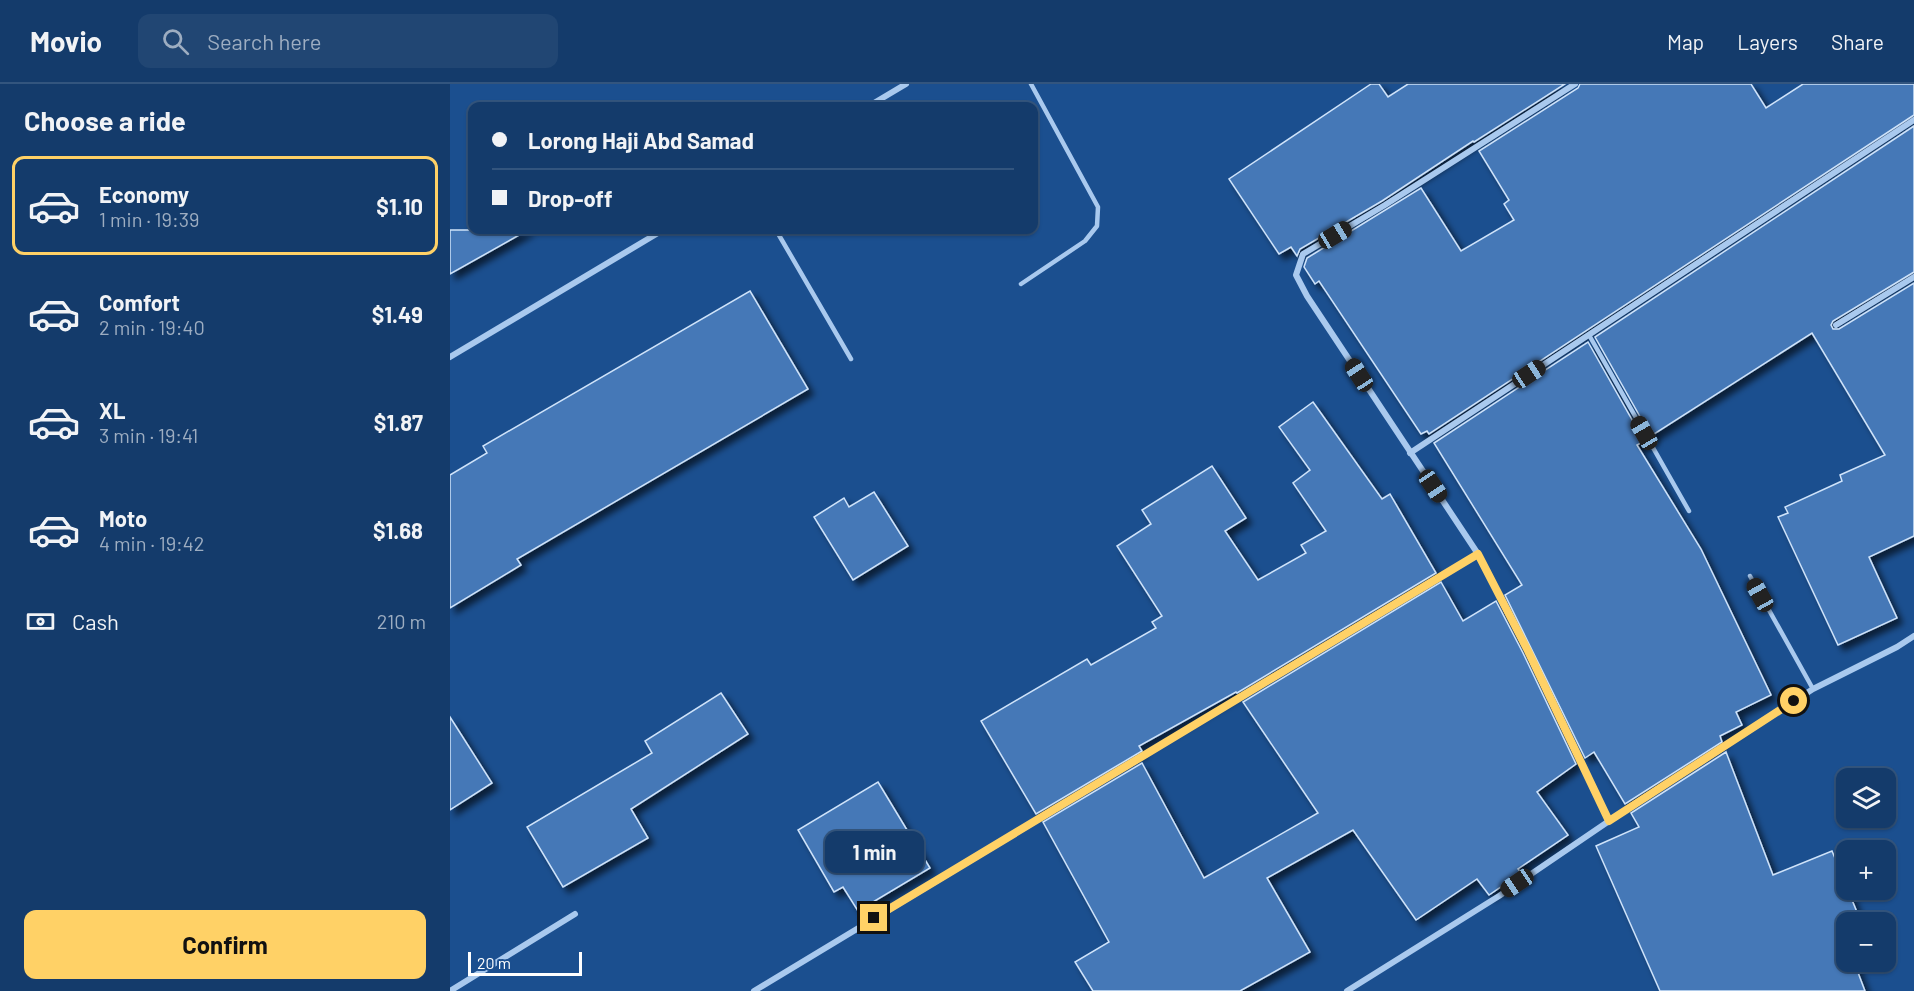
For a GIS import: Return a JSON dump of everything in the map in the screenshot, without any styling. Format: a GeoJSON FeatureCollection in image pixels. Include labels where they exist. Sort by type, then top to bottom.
{"type":"FeatureCollection","features":[{"type":"Feature","properties":{"kind":"street"},"geometry":{"type":"LineString","coordinates":[[876,102],[906,84]]}},
{"type":"Feature","properties":{"kind":"street"},"geometry":{"type":"LineString","coordinates":[[1575,84],[1303,255],[1296,275],[1307,296],[1478,554],[1528,651],[1609,821]]}},
{"type":"Feature","properties":{"kind":"street"},"geometry":{"type":"LineString","coordinates":[[1410,453],[1914,120]]}},
{"type":"Feature","properties":{"kind":"street"},"geometry":{"type":"LineString","coordinates":[[450,357],[656,234]]}},
{"type":"Feature","properties":{"kind":"street"},"geometry":{"type":"LineString","coordinates":[[1836,325],[1914,277]]}},
{"type":"Feature","properties":{"kind":"street"},"geometry":{"type":"LineString","coordinates":[[754,991],[1478,554]]}},
{"type":"Feature","properties":{"kind":"street"},"geometry":{"type":"LineString","coordinates":[[1347,991],[1499,896],[1609,821],[1813,689],[1897,647],[1914,636]]}},
{"type":"Feature","properties":{"kind":"street"},"geometry":{"type":"LineString","coordinates":[[450,991],[575,915]]}},
{"type":"Feature","properties":{"kind":"lane"},"geometry":{"type":"LineString","coordinates":[[1021,284],[1085,241],[1097,226],[1098,207],[1031,84]]}},
{"type":"Feature","properties":{"kind":"lane"},"geometry":{"type":"LineString","coordinates":[[778,234],[851,359]]}},
{"type":"Feature","properties":{"kind":"lane"},"geometry":{"type":"LineString","coordinates":[[1588,335],[1689,511]]}},
{"type":"Feature","properties":{"kind":"lane"},"geometry":{"type":"LineString","coordinates":[[1750,576],[1813,689]]}},
{"type":"Feature","properties":{"kind":"building"},"geometry":{"type":"Polygon","coordinates":[[[1371,84],[1379,84],[1388,97],[1408,84],[1565,84],[1382,201],[1300,249],[1297,256],[1291,247],[1279,254],[1229,179],[1371,84]]]}},
{"type":"Feature","properties":{"kind":"building"},"geometry":{"type":"Polygon","coordinates":[[[1580,84],[1751,84],[1766,108],[1803,84],[1914,84],[1914,115],[1429,434],[1427,431],[1421,434],[1319,281],[1315,284],[1304,267],[1307,258],[1421,188],[1461,251],[1514,220],[1504,204],[1509,200],[1479,151],[1578,88],[1580,84]]]}},
{"type":"Feature","properties":{"kind":"building"},"geometry":{"type":"Polygon","coordinates":[[[1914,126],[1914,272],[1833,321],[1831,325],[1833,329],[1839,329],[1914,283],[1914,536],[1869,557],[1897,618],[1838,645],[1778,517],[1788,513],[1785,507],[1842,481],[1840,475],[1885,455],[1812,333],[1651,436],[1595,337],[1914,126]]]}},
{"type":"Feature","properties":{"kind":"building"},"geometry":{"type":"Polygon","coordinates":[[[450,230],[468,230],[468,234],[521,234],[450,274],[450,230]]]}},
{"type":"Feature","properties":{"kind":"building"},"geometry":{"type":"Polygon","coordinates":[[[750,291],[808,389],[517,559],[521,565],[450,608],[450,475],[487,453],[483,446],[750,291]]]}},
{"type":"Feature","properties":{"kind":"building"},"geometry":{"type":"Polygon","coordinates":[[[1588,342],[1644,441],[1637,445],[1701,549],[1771,695],[1736,712],[1742,725],[1720,736],[1722,742],[1625,804],[1594,752],[1585,758],[1505,595],[1522,585],[1434,443],[1588,342]]]}},
{"type":"Feature","properties":{"kind":"building"},"geometry":{"type":"Polygon","coordinates":[[[1313,402],[1382,499],[1390,494],[1436,573],[1237,693],[1139,746],[1142,751],[1036,814],[981,721],[1087,659],[1091,665],[1156,628],[1152,622],[1162,616],[1117,546],[1151,524],[1142,510],[1212,466],[1246,518],[1225,531],[1258,580],[1306,553],[1301,545],[1326,531],[1293,483],[1310,470],[1279,427],[1313,402]]]}},
{"type":"Feature","properties":{"kind":"building"},"geometry":{"type":"Polygon","coordinates":[[[874,492],[908,546],[853,580],[814,517],[844,498],[849,507],[874,492]]]}},
{"type":"Feature","properties":{"kind":"building"},"geometry":{"type":"Polygon","coordinates":[[[1441,582],[1463,621],[1496,601],[1523,653],[1576,764],[1537,792],[1568,835],[1518,869],[1521,873],[1489,895],[1477,879],[1416,920],[1353,830],[1267,878],[1310,952],[1240,991],[1093,991],[1075,962],[1109,942],[1043,822],[1142,763],[1204,878],[1318,813],[1243,702],[1441,582]]]}},
{"type":"Feature","properties":{"kind":"building"},"geometry":{"type":"Polygon","coordinates":[[[721,693],[748,734],[631,809],[648,838],[563,887],[527,827],[652,753],[645,741],[721,693]]]}},
{"type":"Feature","properties":{"kind":"building"},"geometry":{"type":"Polygon","coordinates":[[[450,717],[492,783],[450,810],[450,717]]]}},
{"type":"Feature","properties":{"kind":"building"},"geometry":{"type":"Polygon","coordinates":[[[1726,752],[1773,875],[1832,851],[1836,861],[1836,900],[1852,900],[1857,912],[1836,912],[1836,972],[1858,972],[1865,991],[1660,991],[1596,846],[1639,827],[1631,813],[1726,752]]]}},
{"type":"Feature","properties":{"kind":"building"},"geometry":{"type":"Polygon","coordinates":[[[878,782],[930,868],[858,911],[843,887],[834,892],[798,830],[878,782]]]}},
{"type":"Feature","properties":{"kind":"route"},"geometry":{"type":"LineString","coordinates":[[874,918],[1478,554],[1528,651],[1609,821],[1794,701]]}}]}
